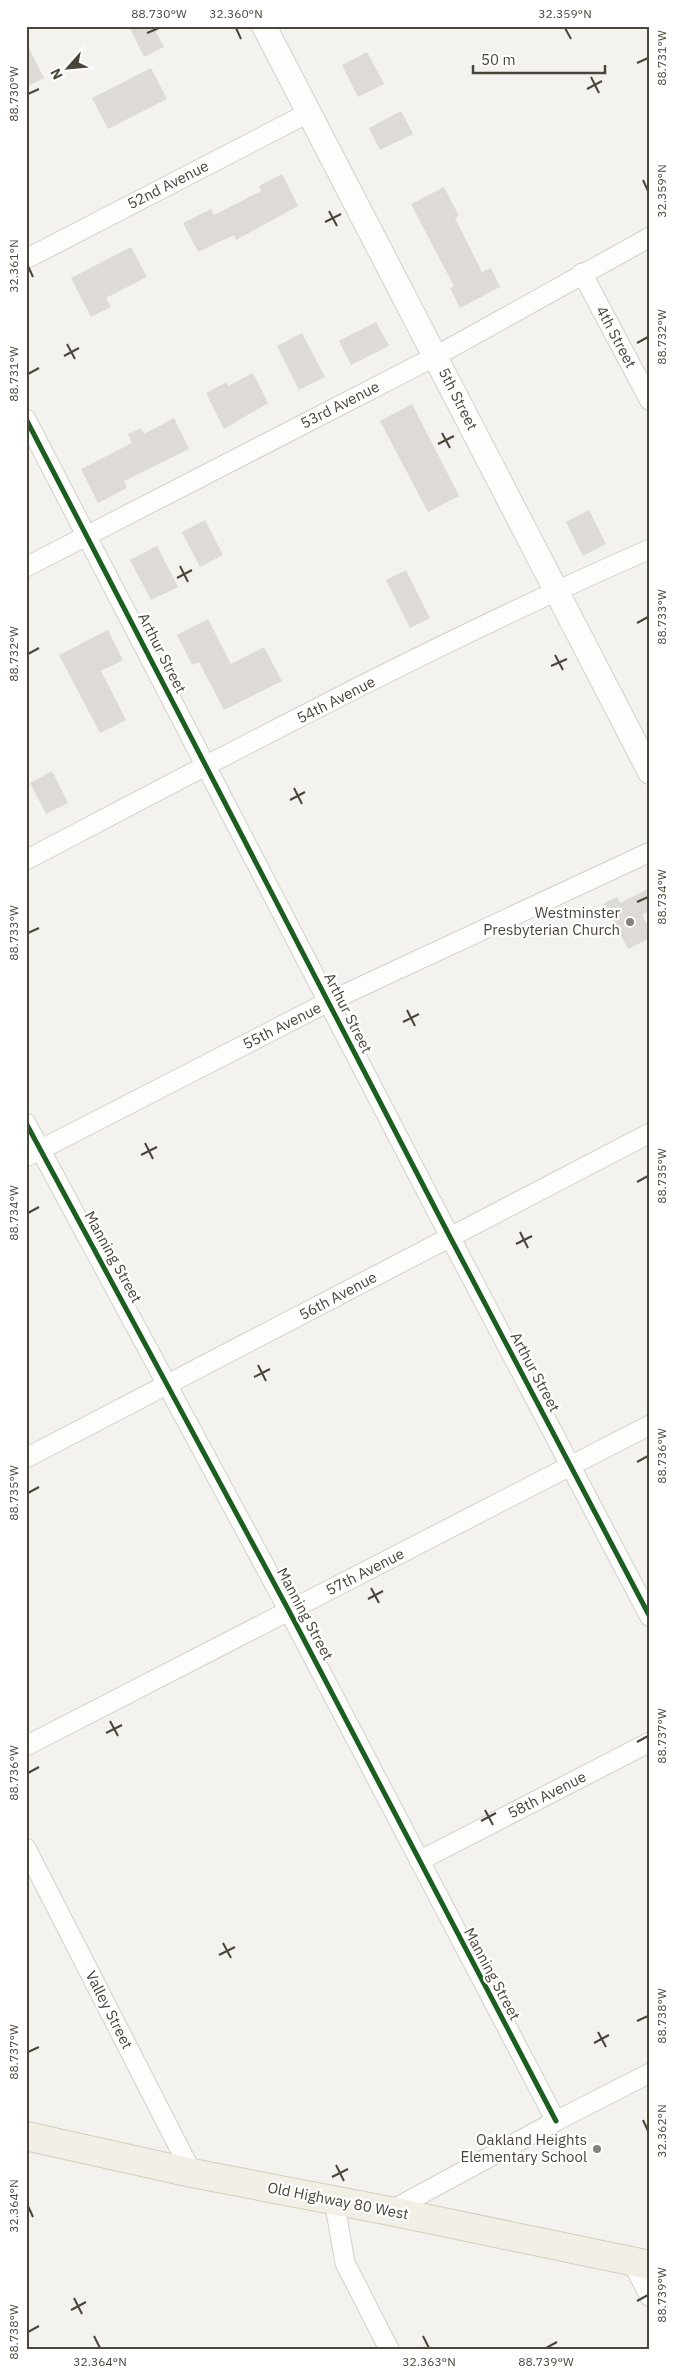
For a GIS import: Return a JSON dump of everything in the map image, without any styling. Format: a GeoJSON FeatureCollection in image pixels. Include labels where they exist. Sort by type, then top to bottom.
{"type":"FeatureCollection","features":[{"type":"Feature","properties":{"kind":"main road","name":"Old Highway 80 West"},"geometry":{"type":"LineString","coordinates":[[26,2136],[192,2173],[390,2211],[641,2263]]}},
{"type":"Feature","properties":{"kind":"street","name":"5th Street"},"geometry":{"type":"LineString","coordinates":[[264,26],[650,772]]}},
{"type":"Feature","properties":{"kind":"street","name":"52nd Avenue"},"geometry":{"type":"LineString","coordinates":[[26,259],[310,112]]}},
{"type":"Feature","properties":{"kind":"street","name":"53rd Avenue"},"geometry":{"type":"LineString","coordinates":[[26,567],[436,356],[582,273],[650,237]]}},
{"type":"Feature","properties":{"kind":"street","name":"4th Street"},"geometry":{"type":"LineString","coordinates":[[582,273],[650,401]]}},
{"type":"Feature","properties":{"kind":"street","name":"Arthur Street"},"geometry":{"type":"LineString","coordinates":[[26,419],[450,1237],[650,1616]]}},
{"type":"Feature","properties":{"kind":"street","name":"54th Avenue"},"geometry":{"type":"LineString","coordinates":[[26,860],[205,766],[555,590],[650,549]]}},
{"type":"Feature","properties":{"kind":"street","name":"55th Avenue"},"geometry":{"type":"LineString","coordinates":[[33,1154],[328,1002],[650,852]]}},
{"type":"Feature","properties":{"kind":"street","name":"Manning Street"},"geometry":{"type":"LineString","coordinates":[[26,1123],[33,1154],[168,1384],[556,2121]]}},
{"type":"Feature","properties":{"kind":"street","name":"56th Avenue"},"geometry":{"type":"LineString","coordinates":[[26,1458],[650,1134]]}},
{"type":"Feature","properties":{"kind":"street","name":"57th Avenue"},"geometry":{"type":"LineString","coordinates":[[26,1746],[650,1425]]}},
{"type":"Feature","properties":{"kind":"street","name":"58th Avenue"},"geometry":{"type":"LineString","coordinates":[[419,1861],[650,1742]]}},
{"type":"Feature","properties":{"kind":"street","name":"Valley Street"},"geometry":{"type":"LineString","coordinates":[[26,1848],[192,2173]]}},
{"type":"Feature","properties":{"kind":"street"},"geometry":{"type":"LineString","coordinates":[[390,2211],[556,2121],[650,2073]]}},
{"type":"Feature","properties":{"kind":"street"},"geometry":{"type":"LineString","coordinates":[[334,2200],[345,2263],[389,2349]]}},
{"type":"Feature","properties":{"kind":"street"},"geometry":{"type":"LineString","coordinates":[[641,2263],[650,2297]]}},
{"type":"Feature","properties":{"kind":"building"},"geometry":{"type":"Polygon","coordinates":[[[129,26],[153,26],[164,47],[144,57],[129,26]]]}},
{"type":"Feature","properties":{"kind":"building"},"geometry":{"type":"Polygon","coordinates":[[[26,42],[44,78],[26,87],[26,42]]]}},
{"type":"Feature","properties":{"kind":"building"},"geometry":{"type":"Polygon","coordinates":[[[367,52],[384,84],[358,97],[342,65],[367,52]]]}},
{"type":"Feature","properties":{"kind":"building"},"geometry":{"type":"Polygon","coordinates":[[[151,68],[167,99],[108,129],[92,98],[151,68]]]}},
{"type":"Feature","properties":{"kind":"building"},"geometry":{"type":"Polygon","coordinates":[[[401,111],[413,134],[380,150],[369,128],[401,111]]]}},
{"type":"Feature","properties":{"kind":"building"},"geometry":{"type":"Polygon","coordinates":[[[282,174],[298,206],[236,240],[234,235],[198,252],[183,223],[211,209],[214,215],[261,191],[259,186],[282,174]]]}},
{"type":"Feature","properties":{"kind":"building"},"geometry":{"type":"Polygon","coordinates":[[[444,187],[459,216],[455,218],[482,272],[491,268],[500,287],[460,308],[450,288],[454,286],[411,204],[444,187]]]}},
{"type":"Feature","properties":{"kind":"building"},"geometry":{"type":"Polygon","coordinates":[[[131,247],[147,277],[106,298],[111,307],[91,317],[71,278],[131,247]]]}},
{"type":"Feature","properties":{"kind":"building"},"geometry":{"type":"Polygon","coordinates":[[[376,322],[389,346],[351,365],[339,341],[376,322]]]}},
{"type":"Feature","properties":{"kind":"building"},"geometry":{"type":"Polygon","coordinates":[[[302,333],[325,377],[299,390],[277,346],[302,333]]]}},
{"type":"Feature","properties":{"kind":"building"},"geometry":{"type":"Polygon","coordinates":[[[253,373],[268,403],[224,429],[206,393],[227,382],[228,386],[253,373]]]}},
{"type":"Feature","properties":{"kind":"building"},"geometry":{"type":"Polygon","coordinates":[[[412,404],[459,496],[428,512],[380,421],[412,404]]]}},
{"type":"Feature","properties":{"kind":"building"},"geometry":{"type":"Polygon","coordinates":[[[174,418],[189,449],[124,481],[127,488],[98,503],[81,469],[132,443],[128,434],[141,428],[144,434],[174,418]]]}},
{"type":"Feature","properties":{"kind":"building"},"geometry":{"type":"Polygon","coordinates":[[[589,510],[606,544],[583,556],[566,522],[589,510]]]}},
{"type":"Feature","properties":{"kind":"building"},"geometry":{"type":"Polygon","coordinates":[[[205,520],[223,555],[200,567],[182,532],[205,520]]]}},
{"type":"Feature","properties":{"kind":"building"},"geometry":{"type":"Polygon","coordinates":[[[157,546],[178,587],[151,600],[130,560],[157,546]]]}},
{"type":"Feature","properties":{"kind":"building"},"geometry":{"type":"Polygon","coordinates":[[[406,570],[430,618],[410,628],[386,580],[406,570]]]}},
{"type":"Feature","properties":{"kind":"building"},"geometry":{"type":"Polygon","coordinates":[[[208,619],[231,664],[264,647],[282,681],[224,710],[199,662],[192,665],[177,635],[208,619]]]}},
{"type":"Feature","properties":{"kind":"building"},"geometry":{"type":"Polygon","coordinates":[[[108,630],[123,660],[101,671],[126,720],[100,733],[59,655],[108,630]]]}},
{"type":"Feature","properties":{"kind":"building"},"geometry":{"type":"Polygon","coordinates":[[[52,771],[68,803],[46,814],[30,783],[52,771]]]}},
{"type":"Feature","properties":{"kind":"building","name":"Westminster Presbyterian Church"},"geometry":{"type":"Polygon","coordinates":[[[650,888],[650,910],[642,915],[650,930],[650,938],[628,949],[604,903],[617,897],[620,903],[650,888]]]}},
{"type":"Feature","properties":{"kind":"cycle path"},"geometry":{"type":"LineString","coordinates":[[26,419],[450,1237],[650,1617]]}},
{"type":"Feature","properties":{"kind":"cycle path"},"geometry":{"type":"LineString","coordinates":[[26,1123],[289,1611],[556,2121]]}},
{"type":"Feature","properties":{"kind":"place","name":"Westminster Presbyterian Church"},"geometry":{"type":"Point","coordinates":[630,922]}},
{"type":"Feature","properties":{"kind":"place","name":"Oakland Heights Elementary School"},"geometry":{"type":"Point","coordinates":[597,2149]}}]}
